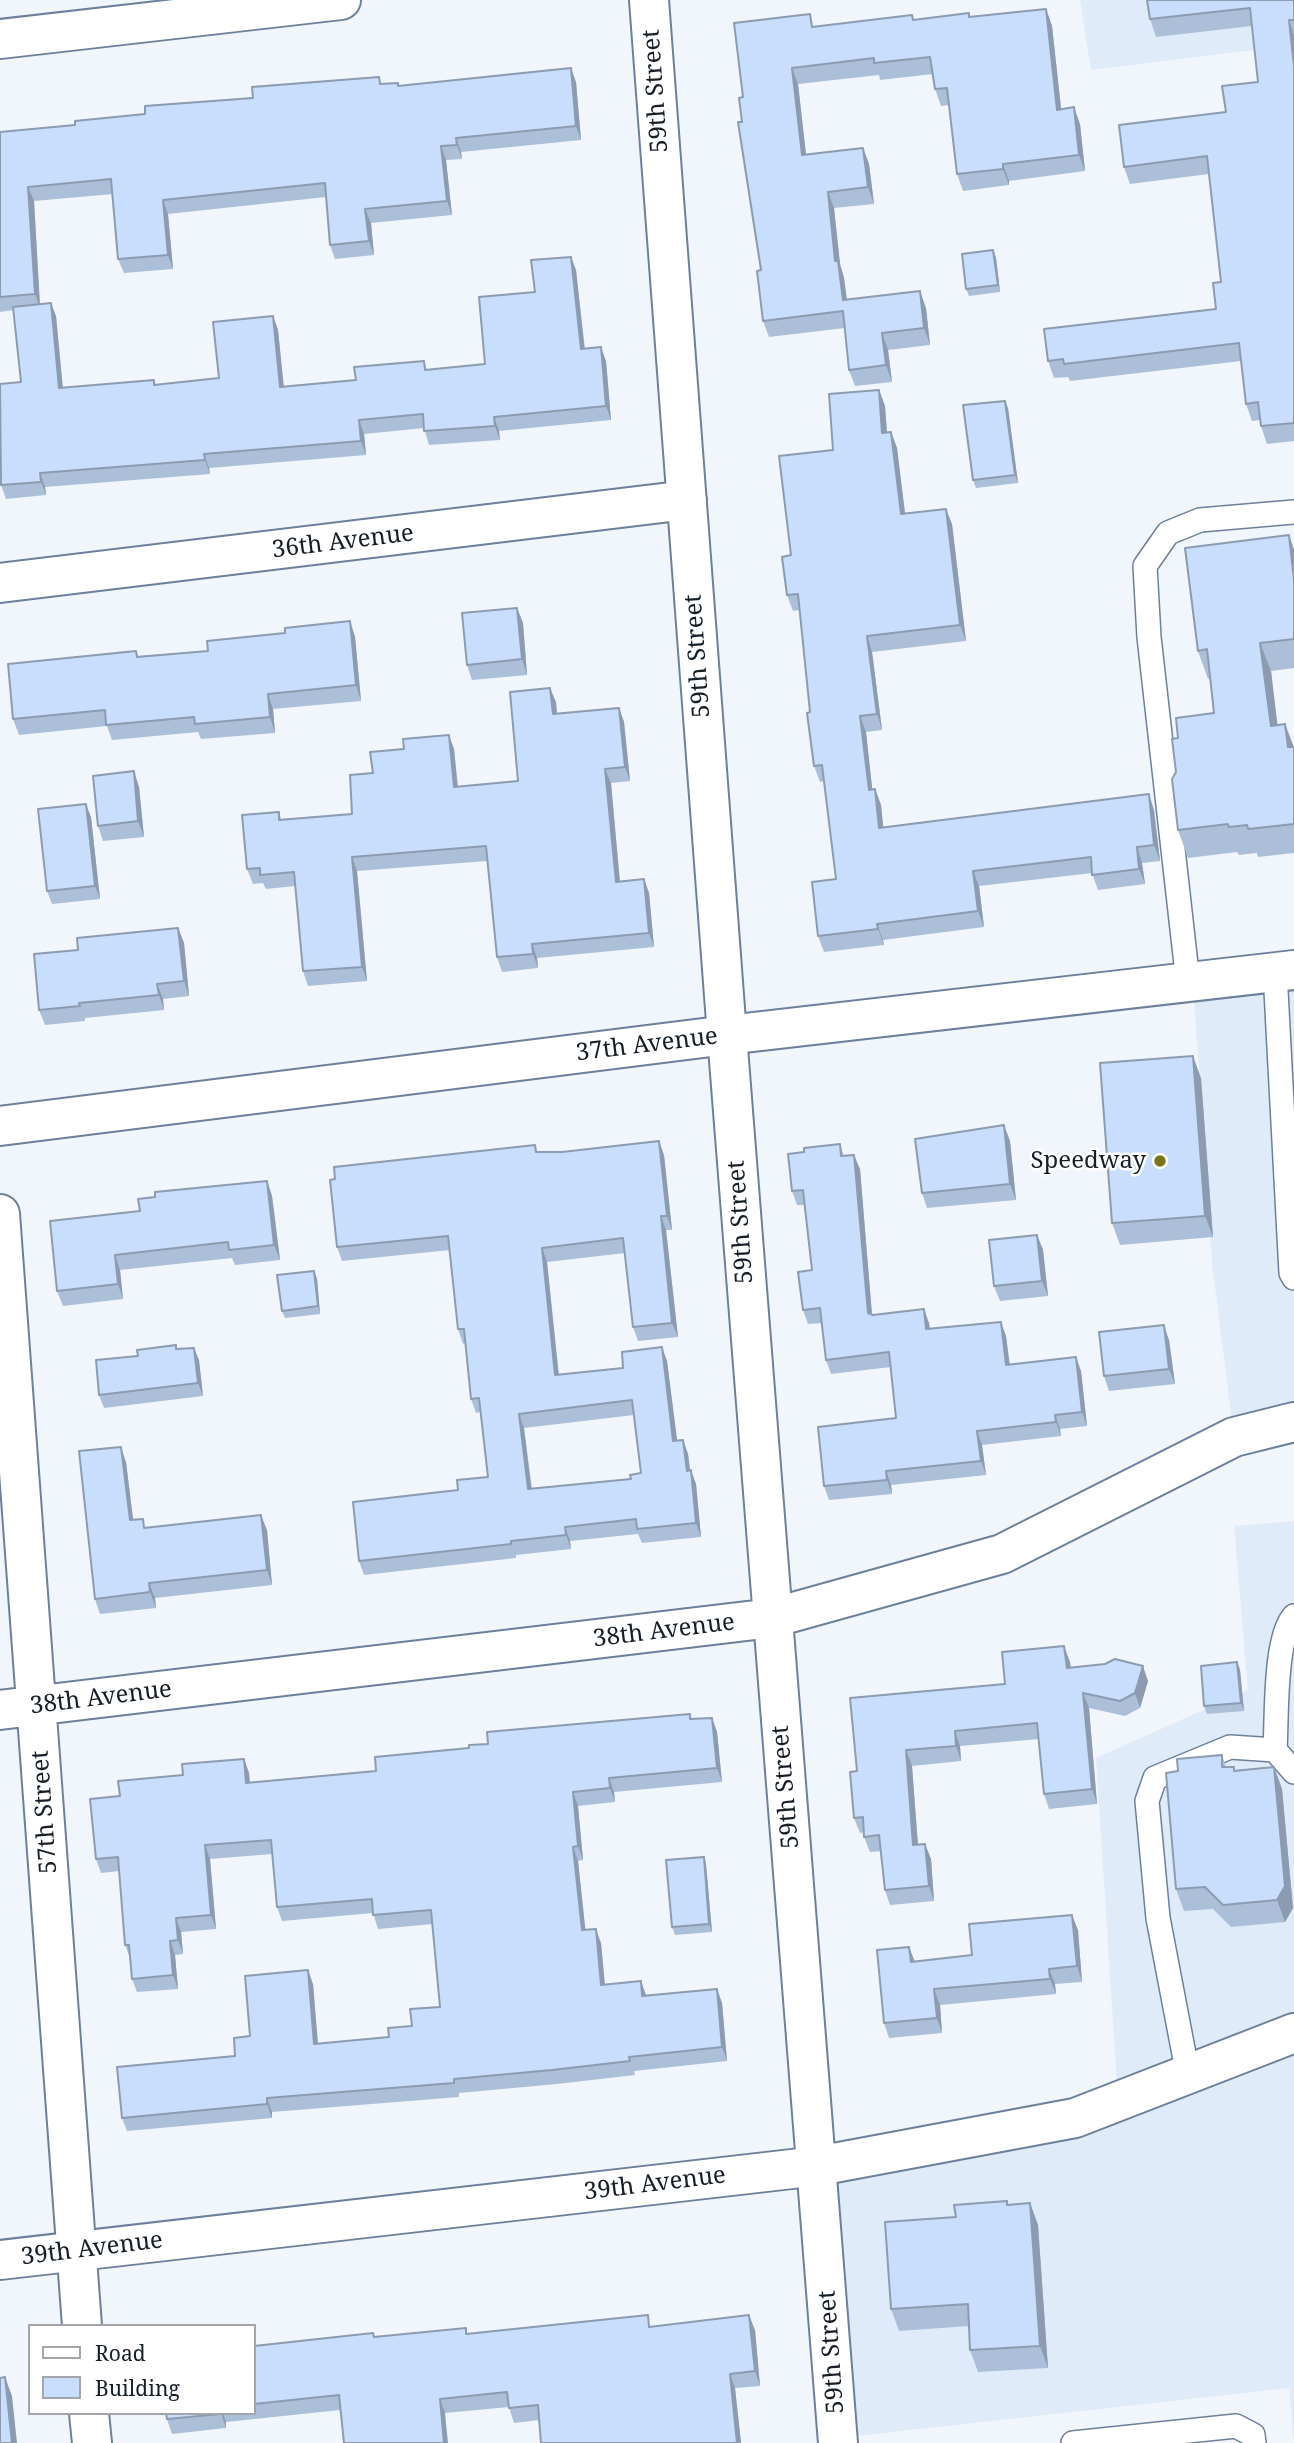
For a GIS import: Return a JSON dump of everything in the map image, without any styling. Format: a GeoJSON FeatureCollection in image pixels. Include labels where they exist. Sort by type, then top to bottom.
{"type":"FeatureCollection","features":[{"type":"Feature","properties":{"kind":"street"},"geometry":{"type":"LineString","coordinates":[[0,39],[341,0]]}},
{"type":"Feature","properties":{"kind":"street","name":"59th Street"},"geometry":{"type":"LineString","coordinates":[[649,0],[772,1618],[818,2166],[838,2443]]}},
{"type":"Feature","properties":{"kind":"street","name":"36th Avenue"},"geometry":{"type":"LineString","coordinates":[[0,583],[687,500]]}},
{"type":"Feature","properties":{"kind":"street","name":"37th Avenue"},"geometry":{"type":"LineString","coordinates":[[0,1126],[727,1035],[1284,971]]}},
{"type":"Feature","properties":{"kind":"street","name":"57th Street"},"geometry":{"type":"LineString","coordinates":[[0,1214],[82,2324]]}},
{"type":"Feature","properties":{"kind":"street","name":"38th Avenue"},"geometry":{"type":"LineString","coordinates":[[0,1710],[772,1618],[1002,1554],[1234,1437],[1294,1422]]}},
{"type":"Feature","properties":{"kind":"street","name":"39th Avenue"},"geometry":{"type":"LineString","coordinates":[[0,2260],[818,2166],[1075,2118],[1294,2033]]}},
{"type":"Feature","properties":{"kind":"street"},"geometry":{"type":"LineString","coordinates":[[89,2415],[92,2443]]}},
{"type":"Feature","properties":{"kind":"lane"},"geometry":{"type":"LineString","coordinates":[[1188,982],[1149,636],[1145,566],[1168,533],[1200,520],[1294,512]]}},
{"type":"Feature","properties":{"kind":"lane"},"geometry":{"type":"LineString","coordinates":[[1284,971],[1291,1273],[1294,1278]]}},
{"type":"Feature","properties":{"kind":"lane"},"geometry":{"type":"LineString","coordinates":[[1294,1616],[1286,1625],[1275,1750],[1294,1772]]}},
{"type":"Feature","properties":{"kind":"lane"},"geometry":{"type":"LineString","coordinates":[[1188,2074],[1158,1918],[1147,1801],[1155,1779],[1181,1766],[1230,1747],[1275,1750]]}},
{"type":"Feature","properties":{"kind":"lane"},"geometry":{"type":"LineString","coordinates":[[1073,2443],[1236,2426],[1253,2435],[1254,2443]]}},
{"type":"Feature","properties":{"kind":"shaded area"},"geometry":{"type":"Polygon","coordinates":[[[1080,0],[1294,0],[1294,45],[1091,70],[1080,0]]]}},
{"type":"Feature","properties":{"kind":"shaded area"},"geometry":{"type":"Polygon","coordinates":[[[1294,970],[1294,1422],[1234,1437],[1212,1263],[1193,981],[1294,970]]]}},
{"type":"Feature","properties":{"kind":"shaded area"},"geometry":{"type":"Polygon","coordinates":[[[1294,1521],[1294,2443],[1289,2388],[838,2438],[818,2166],[1118,2101],[1096,1758],[1248,1690],[1234,1526],[1294,1521]]]}},
{"type":"Feature","properties":{"kind":"building"},"geometry":{"type":"Polygon","coordinates":[[[1147,0],[1294,0],[1294,20],[1289,20],[1294,66],[1294,423],[1261,426],[1258,402],[1246,404],[1239,343],[1064,364],[1063,359],[1048,361],[1044,329],[1216,309],[1213,283],[1221,282],[1207,156],[1124,167],[1119,125],[1226,112],[1222,86],[1258,82],[1250,8],[1150,19],[1147,0]]]}},
{"type":"Feature","properties":{"kind":"building"},"geometry":{"type":"Polygon","coordinates":[[[1046,9],[1057,110],[1074,107],[1079,155],[1003,164],[1003,169],[957,174],[947,88],[935,89],[930,57],[874,63],[874,58],[792,68],[802,155],[863,148],[868,187],[828,192],[835,261],[838,261],[843,300],[920,291],[924,328],[882,333],[886,365],[849,370],[843,311],[763,321],[757,271],[761,270],[738,122],[742,122],[739,98],[743,97],[734,23],[810,14],[812,27],[912,15],[913,20],[969,13],[969,17],[1046,9]]]}},
{"type":"Feature","properties":{"kind":"building"},"geometry":{"type":"Polygon","coordinates":[[[571,68],[576,126],[456,138],[457,145],[441,146],[447,201],[365,209],[369,241],[330,245],[325,183],[163,200],[168,255],[118,259],[111,179],[28,187],[35,294],[0,297],[0,132],[75,125],[75,121],[145,114],[145,106],[253,98],[252,87],[379,77],[380,84],[398,83],[398,86],[571,68]]]}},
{"type":"Feature","properties":{"kind":"building"},"geometry":{"type":"Polygon","coordinates":[[[993,250],[998,285],[966,289],[962,254],[993,250]]]}},
{"type":"Feature","properties":{"kind":"building"},"geometry":{"type":"Polygon","coordinates":[[[571,257],[581,349],[601,347],[606,406],[494,417],[495,426],[424,431],[423,414],[359,420],[361,441],[204,454],[205,460],[40,473],[41,482],[1,485],[0,384],[21,382],[13,307],[51,303],[59,388],[154,380],[154,385],[219,378],[213,322],[273,316],[280,387],[356,380],[354,367],[424,361],[425,370],[485,364],[479,297],[535,292],[531,260],[571,257]]]}},
{"type":"Feature","properties":{"kind":"building"},"geometry":{"type":"Polygon","coordinates":[[[879,390],[882,433],[891,432],[901,514],[946,509],[960,625],[867,636],[877,714],[860,716],[869,790],[875,789],[879,828],[1149,794],[1154,845],[1137,847],[1139,869],[1092,875],[1091,857],[973,871],[978,911],[877,924],[878,929],[818,936],[812,882],[836,879],[822,765],[814,766],[798,594],[787,595],[782,557],[791,555],[779,456],[833,450],[829,394],[879,390]]]}},
{"type":"Feature","properties":{"kind":"building"},"geometry":{"type":"Polygon","coordinates":[[[1005,401],[1015,475],[973,480],[963,405],[1005,401]]]}},
{"type":"Feature","properties":{"kind":"building"},"geometry":{"type":"Polygon","coordinates":[[[1289,535],[1294,580],[1294,639],[1260,643],[1271,726],[1285,724],[1288,747],[1294,747],[1294,824],[1248,829],[1247,825],[1229,827],[1228,824],[1178,830],[1172,779],[1176,772],[1172,739],[1178,738],[1176,718],[1214,713],[1207,649],[1198,651],[1185,548],[1289,535]]]}},
{"type":"Feature","properties":{"kind":"building"},"geometry":{"type":"Polygon","coordinates":[[[517,608],[522,659],[467,665],[462,613],[517,608]]]}},
{"type":"Feature","properties":{"kind":"building"},"geometry":{"type":"Polygon","coordinates":[[[350,621],[356,685],[268,694],[270,717],[195,724],[194,717],[106,725],[105,710],[13,719],[8,664],[136,651],[137,657],[208,651],[207,641],[285,633],[285,628],[350,621]]]}},
{"type":"Feature","properties":{"kind":"building"},"geometry":{"type":"Polygon","coordinates":[[[550,688],[553,714],[619,708],[625,767],[605,769],[616,882],[644,879],[649,933],[532,944],[533,954],[497,957],[486,846],[352,857],[362,967],[303,971],[294,872],[260,875],[260,868],[247,869],[242,815],[279,812],[279,820],[352,814],[350,775],[373,773],[370,752],[404,749],[403,739],[449,735],[454,787],[518,781],[510,692],[550,688]]]}},
{"type":"Feature","properties":{"kind":"building"},"geometry":{"type":"Polygon","coordinates":[[[134,771],[138,821],[98,826],[93,776],[134,771]]]}},
{"type":"Feature","properties":{"kind":"building"},"geometry":{"type":"Polygon","coordinates":[[[86,804],[95,886],[47,891],[38,809],[86,804]]]}},
{"type":"Feature","properties":{"kind":"building"},"geometry":{"type":"Polygon","coordinates":[[[178,928],[184,981],[157,984],[159,995],[39,1010],[34,954],[78,950],[77,938],[178,928]]]}},
{"type":"Feature","properties":{"kind":"building","name":"Speedway"},"geometry":{"type":"Polygon","coordinates":[[[1193,1056],[1205,1216],[1112,1223],[1100,1063],[1193,1056]]]}},
{"type":"Feature","properties":{"kind":"building"},"geometry":{"type":"Polygon","coordinates":[[[1004,1125],[1010,1184],[922,1193],[915,1139],[1004,1125]]]}},
{"type":"Feature","properties":{"kind":"building"},"geometry":{"type":"Polygon","coordinates":[[[659,1141],[667,1216],[661,1216],[672,1323],[633,1327],[623,1238],[542,1248],[555,1375],[623,1368],[622,1352],[662,1347],[673,1441],[683,1440],[687,1471],[691,1470],[696,1523],[637,1529],[636,1519],[565,1527],[566,1535],[359,1561],[353,1502],[458,1490],[457,1480],[488,1477],[479,1398],[471,1399],[464,1329],[458,1329],[448,1236],[337,1247],[330,1180],[335,1179],[334,1167],[535,1145],[536,1152],[562,1152],[659,1141]],[[632,1400],[519,1414],[528,1489],[631,1479],[630,1475],[641,1473],[632,1400]]]}},
{"type":"Feature","properties":{"kind":"building"},"geometry":{"type":"Polygon","coordinates":[[[840,1144],[841,1156],[854,1155],[868,1313],[873,1315],[924,1309],[926,1329],[1001,1322],[1006,1365],[1076,1357],[1082,1412],[1055,1415],[1056,1422],[977,1431],[981,1461],[886,1471],[887,1480],[824,1486],[818,1427],[896,1418],[889,1352],[826,1360],[820,1308],[803,1310],[798,1272],[812,1270],[803,1190],[792,1191],[788,1154],[804,1152],[804,1148],[840,1144]]]}},
{"type":"Feature","properties":{"kind":"building"},"geometry":{"type":"Polygon","coordinates":[[[267,1181],[274,1245],[229,1250],[228,1242],[115,1255],[118,1284],[57,1291],[50,1221],[140,1211],[138,1199],[155,1197],[155,1192],[267,1181]]]}},
{"type":"Feature","properties":{"kind":"building"},"geometry":{"type":"Polygon","coordinates":[[[1037,1235],[1042,1281],[994,1286],[989,1240],[1037,1235]]]}},
{"type":"Feature","properties":{"kind":"building"},"geometry":{"type":"Polygon","coordinates":[[[314,1271],[318,1306],[282,1311],[277,1275],[314,1271]]]}},
{"type":"Feature","properties":{"kind":"building"},"geometry":{"type":"Polygon","coordinates":[[[1164,1325],[1169,1369],[1104,1376],[1099,1332],[1164,1325]]]}},
{"type":"Feature","properties":{"kind":"building"},"geometry":{"type":"Polygon","coordinates":[[[176,1345],[176,1349],[194,1348],[198,1383],[99,1395],[96,1360],[138,1356],[137,1350],[176,1345]]]}},
{"type":"Feature","properties":{"kind":"building"},"geometry":{"type":"Polygon","coordinates":[[[121,1447],[130,1520],[143,1519],[144,1528],[261,1515],[267,1570],[149,1583],[150,1592],[95,1599],[79,1451],[121,1447]]]}},
{"type":"Feature","properties":{"kind":"building"},"geometry":{"type":"Polygon","coordinates":[[[1064,1646],[1067,1668],[1105,1664],[1115,1659],[1143,1666],[1135,1693],[1120,1701],[1083,1693],[1092,1789],[1044,1794],[1037,1723],[955,1731],[956,1746],[906,1750],[913,1845],[925,1844],[929,1886],[885,1890],[879,1835],[864,1837],[863,1817],[854,1818],[850,1772],[857,1771],[850,1698],[1005,1684],[1002,1652],[1064,1646]]]}},
{"type":"Feature","properties":{"kind":"building"},"geometry":{"type":"Polygon","coordinates":[[[1237,1662],[1241,1703],[1204,1706],[1201,1666],[1237,1662]]]}},
{"type":"Feature","properties":{"kind":"building"},"geometry":{"type":"Polygon","coordinates":[[[690,1714],[690,1719],[712,1718],[717,1768],[609,1778],[610,1788],[573,1792],[578,1846],[573,1847],[582,1930],[596,1929],[601,1985],[641,1981],[642,1996],[717,1989],[722,2047],[629,2057],[630,2061],[454,2079],[454,2083],[267,2098],[267,2104],[122,2118],[117,2067],[235,2056],[234,2038],[250,2036],[245,1976],[308,1970],[314,2044],[389,2037],[388,2028],[412,2026],[410,2009],[440,2007],[431,1910],[373,1915],[372,1899],[277,1907],[271,1840],[205,1845],[211,1915],[176,1918],[178,1940],[170,1941],[173,1975],[132,1979],[129,1945],[125,1945],[118,1857],[96,1859],[90,1799],[120,1796],[118,1781],[183,1775],[182,1764],[244,1759],[246,1783],[376,1771],[375,1757],[488,1744],[487,1732],[690,1714]]]}},
{"type":"Feature","properties":{"kind":"building"},"geometry":{"type":"Polygon","coordinates":[[[1222,1755],[1222,1767],[1234,1767],[1234,1771],[1274,1767],[1285,1886],[1277,1900],[1223,1905],[1205,1887],[1176,1889],[1166,1773],[1178,1771],[1177,1759],[1222,1755]]]}},
{"type":"Feature","properties":{"kind":"building"},"geometry":{"type":"Polygon","coordinates":[[[704,1857],[709,1924],[672,1927],[666,1860],[704,1857]]]}},
{"type":"Feature","properties":{"kind":"building"},"geometry":{"type":"Polygon","coordinates":[[[1072,1915],[1077,1966],[1049,1969],[1050,1979],[934,1989],[937,2018],[884,2023],[877,1950],[909,1947],[911,1962],[972,1955],[969,1924],[1072,1915]]]}},
{"type":"Feature","properties":{"kind":"building"},"geometry":{"type":"Polygon","coordinates":[[[1007,2201],[1007,2205],[1030,2203],[1040,2346],[970,2350],[968,2304],[891,2309],[885,2222],[956,2217],[954,2205],[1007,2201]]]}},
{"type":"Feature","properties":{"kind":"building"},"geometry":{"type":"Polygon","coordinates":[[[648,2315],[649,2327],[749,2315],[755,2371],[730,2374],[737,2443],[541,2443],[538,2405],[509,2408],[507,2392],[440,2399],[444,2443],[344,2443],[339,2395],[256,2404],[256,2346],[373,2333],[374,2337],[466,2328],[466,2334],[648,2315]]]}},
{"type":"Feature","properties":{"kind":"building"},"geometry":{"type":"Polygon","coordinates":[[[5,2377],[12,2443],[0,2443],[0,2378],[5,2377]]]}},
{"type":"Feature","properties":{"kind":"building"},"geometry":{"type":"Polygon","coordinates":[[[166,2415],[210,2415],[167,2419],[166,2415]]]}},
{"type":"Feature","properties":{"kind":"place","name":"Speedway"},"geometry":{"type":"Point","coordinates":[1160,1161]}}]}
